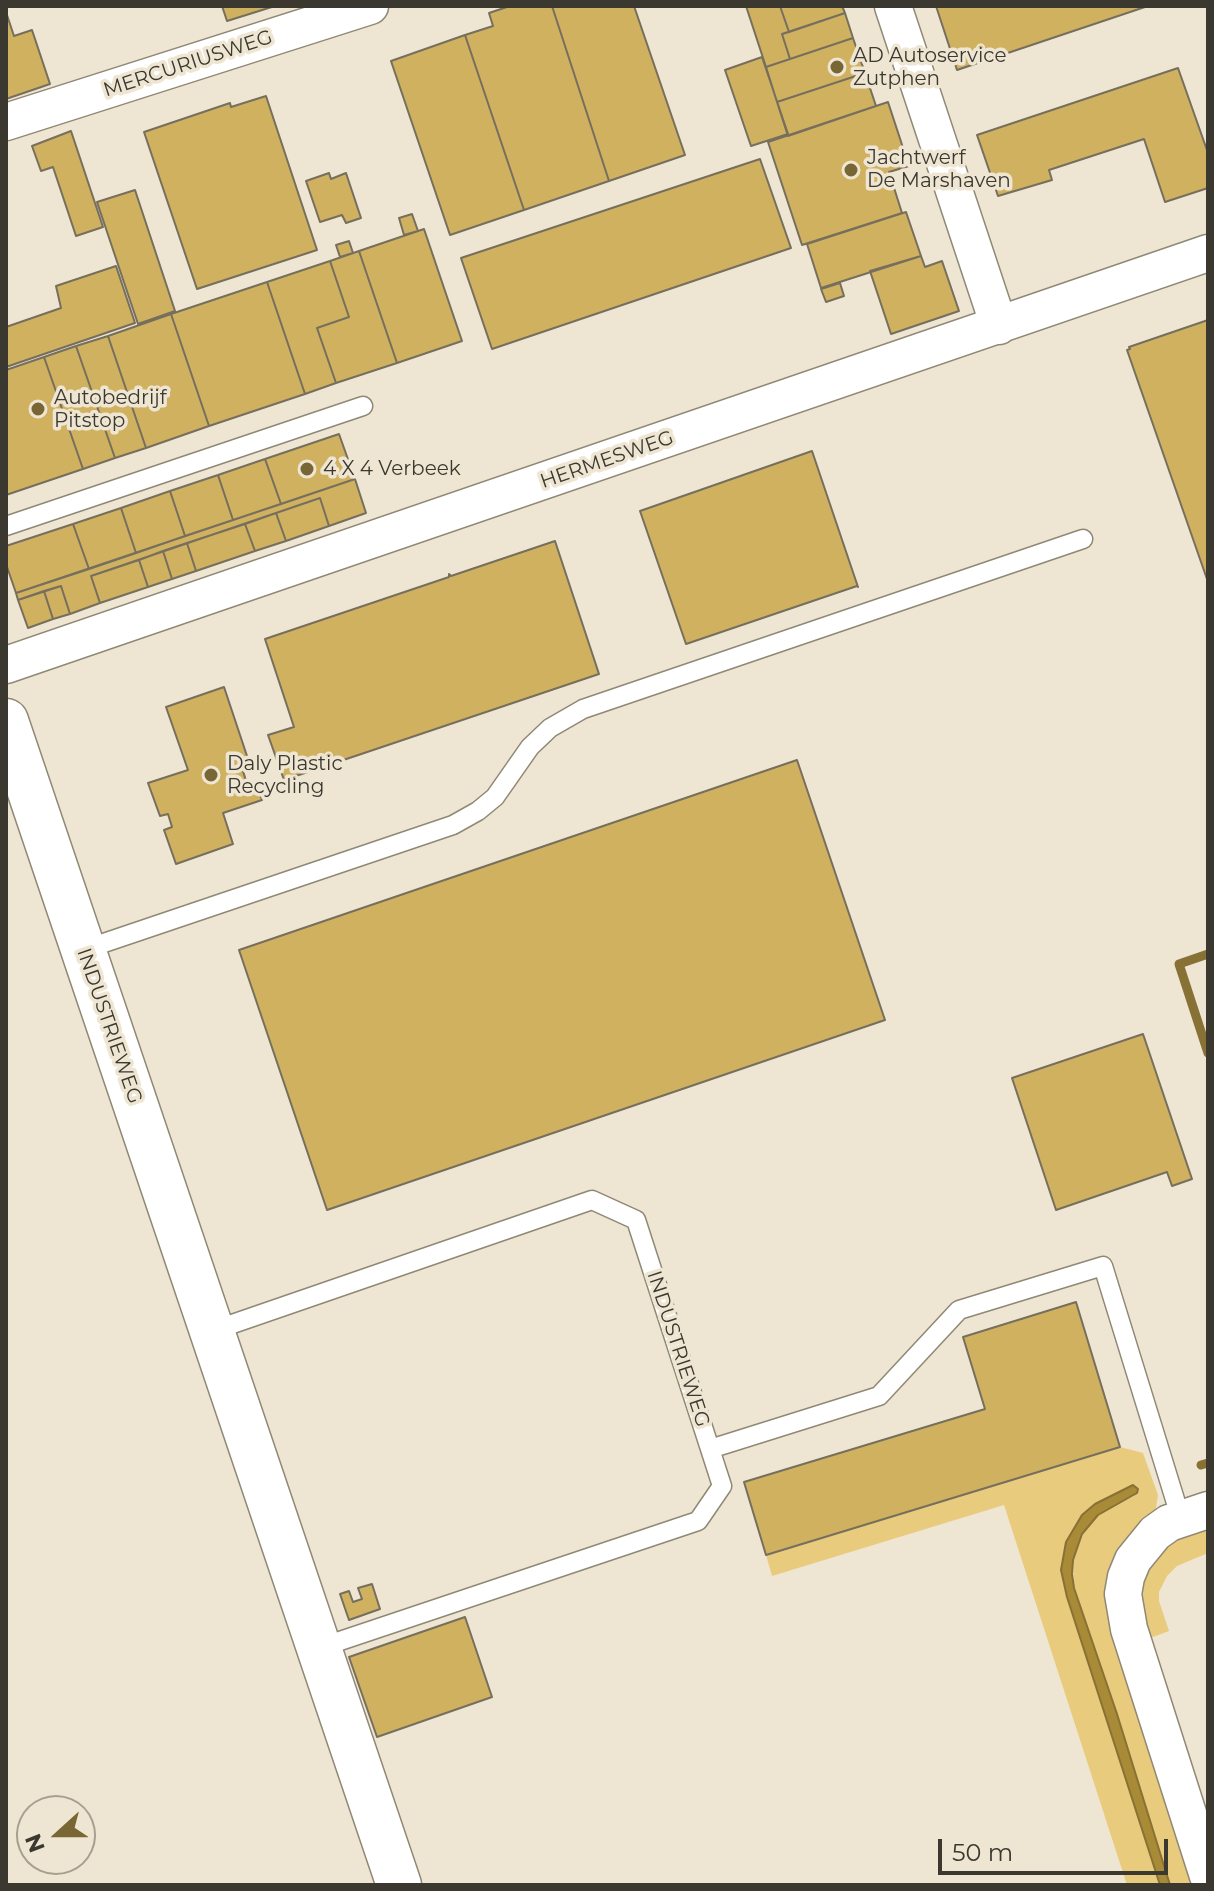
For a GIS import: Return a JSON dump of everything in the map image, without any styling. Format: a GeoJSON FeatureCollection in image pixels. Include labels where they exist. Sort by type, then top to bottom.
{"type":"FeatureCollection","features":[{"type":"Feature","properties":{"kind":"street","name":"MERCURIUSWEG"},"geometry":{"type":"LineString","coordinates":[[6,122],[370,6]]}},
{"type":"Feature","properties":{"kind":"street"},"geometry":{"type":"LineString","coordinates":[[893,6],[999,326]]}},
{"type":"Feature","properties":{"kind":"street","name":"HERMESWEG"},"geometry":{"type":"LineString","coordinates":[[6,665],[1208,253]]}},
{"type":"Feature","properties":{"kind":"street","name":"INDUSTRIEWEG"},"geometry":{"type":"LineString","coordinates":[[6,721],[399,1885]]}},
{"type":"Feature","properties":{"kind":"street"},"geometry":{"type":"LineString","coordinates":[[1195,1514],[1155,1533],[1133,1560],[1126,1577],[1124,1612],[1208,1876]]}},
{"type":"Feature","properties":{"kind":"lane"},"geometry":{"type":"LineString","coordinates":[[6,526],[363,406]]}},
{"type":"Feature","properties":{"kind":"lane"},"geometry":{"type":"LineString","coordinates":[[83,950],[453,825],[495,797],[530,747],[550,728],[583,709],[1083,539]]}},
{"type":"Feature","properties":{"kind":"lane","name":"INDUSTRIEWEG"},"geometry":{"type":"LineString","coordinates":[[212,1331],[592,1200],[636,1220],[722,1486],[698,1521],[319,1648]]}},
{"type":"Feature","properties":{"kind":"lane"},"geometry":{"type":"LineString","coordinates":[[710,1449],[879,1396],[959,1310],[1103,1266],[1195,1514]]}},
{"type":"Feature","properties":{"kind":"shaded area"},"geometry":{"type":"Polygon","coordinates":[[[1120,1447],[1143,1453],[1158,1495],[1155,1514],[1123,1548],[1194,1885],[1170,1885],[1074,1588],[1073,1561],[1082,1534],[1098,1515],[1134,1496],[1130,1486],[1095,1504],[1061,1570],[1160,1885],[1127,1885],[1004,1505],[772,1576],[766,1555],[1120,1447]]]}},
{"type":"Feature","properties":{"kind":"shaded area"},"geometry":{"type":"Polygon","coordinates":[[[1133,1485],[1138,1489],[1137,1493],[1098,1515],[1082,1534],[1073,1560],[1072,1574],[1170,1885],[1160,1885],[1061,1570],[1066,1542],[1082,1515],[1095,1504],[1133,1485]]]}},
{"type":"Feature","properties":{"kind":"shaded area"},"geometry":{"type":"Polygon","coordinates":[[[1208,1526],[1208,1553],[1177,1566],[1167,1576],[1159,1592],[1169,1631],[1153,1637],[1148,1635],[1138,1609],[1142,1574],[1175,1537],[1208,1526]]]}},
{"type":"Feature","properties":{"kind":"building"},"geometry":{"type":"Polygon","coordinates":[[[222,6],[275,6],[227,21],[222,6]]]}},
{"type":"Feature","properties":{"kind":"building"},"geometry":{"type":"Polygon","coordinates":[[[510,6],[552,6],[609,181],[524,210],[465,35],[493,26],[489,13],[510,6]]]}},
{"type":"Feature","properties":{"kind":"building"},"geometry":{"type":"Polygon","coordinates":[[[552,6],[634,6],[685,155],[609,181],[552,6]]]}},
{"type":"Feature","properties":{"kind":"building"},"geometry":{"type":"Polygon","coordinates":[[[746,6],[780,6],[789,32],[782,34],[790,59],[766,67],[746,6]]]}},
{"type":"Feature","properties":{"kind":"building"},"geometry":{"type":"Polygon","coordinates":[[[780,6],[842,6],[845,13],[789,32],[780,6]]]}},
{"type":"Feature","properties":{"kind":"building"},"geometry":{"type":"Polygon","coordinates":[[[936,6],[1145,6],[1145,7],[957,70],[936,6]]]}},
{"type":"Feature","properties":{"kind":"building"},"geometry":{"type":"Polygon","coordinates":[[[6,12],[14,36],[32,30],[50,84],[6,99],[6,12]]]}},
{"type":"Feature","properties":{"kind":"building"},"geometry":{"type":"Polygon","coordinates":[[[845,13],[853,38],[790,59],[782,34],[845,13]]]}},
{"type":"Feature","properties":{"kind":"building"},"geometry":{"type":"Polygon","coordinates":[[[465,35],[524,210],[450,235],[391,61],[465,35]]]}},
{"type":"Feature","properties":{"kind":"building"},"geometry":{"type":"Polygon","coordinates":[[[853,38],[865,73],[777,102],[766,67],[853,38]]]}},
{"type":"Feature","properties":{"kind":"building"},"geometry":{"type":"Polygon","coordinates":[[[762,57],[788,134],[751,146],[725,70],[762,57]]]}},
{"type":"Feature","properties":{"kind":"building"},"geometry":{"type":"Polygon","coordinates":[[[1178,68],[1208,153],[1208,188],[1165,202],[1144,139],[1049,170],[1052,180],[998,196],[977,135],[1178,68]]]}},
{"type":"Feature","properties":{"kind":"building"},"geometry":{"type":"Polygon","coordinates":[[[865,73],[876,106],[788,136],[777,102],[865,73]]]}},
{"type":"Feature","properties":{"kind":"building"},"geometry":{"type":"Polygon","coordinates":[[[266,96],[317,250],[197,289],[144,132],[230,103],[231,107],[266,96]]]}},
{"type":"Feature","properties":{"kind":"building"},"geometry":{"type":"Polygon","coordinates":[[[888,102],[909,166],[889,172],[902,213],[802,245],[768,142],[888,102]]]}},
{"type":"Feature","properties":{"kind":"building"},"geometry":{"type":"Polygon","coordinates":[[[71,131],[103,227],[76,236],[53,167],[41,171],[32,146],[71,131]]]}},
{"type":"Feature","properties":{"kind":"building"},"geometry":{"type":"Polygon","coordinates":[[[760,159],[791,248],[492,349],[461,258],[760,159]]]}},
{"type":"Feature","properties":{"kind":"building"},"geometry":{"type":"Polygon","coordinates":[[[329,173],[331,179],[346,173],[361,218],[346,223],[342,215],[320,222],[306,181],[329,173]]]}},
{"type":"Feature","properties":{"kind":"building"},"geometry":{"type":"Polygon","coordinates":[[[135,190],[175,311],[138,324],[97,202],[135,190]]]}},
{"type":"Feature","properties":{"kind":"building"},"geometry":{"type":"Polygon","coordinates":[[[906,212],[921,256],[821,288],[807,244],[906,212]]]}},
{"type":"Feature","properties":{"kind":"building"},"geometry":{"type":"Polygon","coordinates":[[[412,214],[418,231],[404,235],[399,218],[412,214]]]}},
{"type":"Feature","properties":{"kind":"building"},"geometry":{"type":"Polygon","coordinates":[[[424,229],[462,341],[397,363],[359,251],[424,229]]]}},
{"type":"Feature","properties":{"kind":"building"},"geometry":{"type":"Polygon","coordinates":[[[349,241],[353,253],[340,257],[336,245],[349,241]]]}},
{"type":"Feature","properties":{"kind":"building"},"geometry":{"type":"Polygon","coordinates":[[[359,251],[397,363],[336,383],[317,328],[349,317],[330,261],[359,251]]]}},
{"type":"Feature","properties":{"kind":"building"},"geometry":{"type":"Polygon","coordinates":[[[921,256],[925,267],[942,261],[959,311],[891,334],[870,271],[921,256]]]}},
{"type":"Feature","properties":{"kind":"building"},"geometry":{"type":"Polygon","coordinates":[[[330,261],[349,317],[317,328],[336,383],[305,394],[267,282],[330,261]]]}},
{"type":"Feature","properties":{"kind":"building"},"geometry":{"type":"Polygon","coordinates":[[[116,266],[135,323],[6,367],[6,327],[61,308],[56,286],[116,266]]]}},
{"type":"Feature","properties":{"kind":"building"},"geometry":{"type":"Polygon","coordinates":[[[267,282],[305,394],[209,426],[171,314],[267,282]]]}},
{"type":"Feature","properties":{"kind":"building"},"geometry":{"type":"Polygon","coordinates":[[[840,283],[844,296],[826,302],[821,289],[840,283]]]}},
{"type":"Feature","properties":{"kind":"building"},"geometry":{"type":"Polygon","coordinates":[[[171,314],[209,426],[146,448],[108,336],[171,314]]]}},
{"type":"Feature","properties":{"kind":"building"},"geometry":{"type":"Polygon","coordinates":[[[1208,320],[1208,582],[1127,350],[1208,320]]]}},
{"type":"Feature","properties":{"kind":"building"},"geometry":{"type":"Polygon","coordinates":[[[108,336],[146,448],[115,458],[76,346],[108,336]]]}},
{"type":"Feature","properties":{"kind":"building"},"geometry":{"type":"Polygon","coordinates":[[[76,346],[115,458],[83,469],[44,357],[76,346]]]}},
{"type":"Feature","properties":{"kind":"building"},"geometry":{"type":"Polygon","coordinates":[[[44,357],[83,469],[6,495],[6,370],[44,357]]]}},
{"type":"Feature","properties":{"kind":"building"},"geometry":{"type":"Polygon","coordinates":[[[339,434],[355,479],[281,504],[265,459],[339,434]]]}},
{"type":"Feature","properties":{"kind":"building"},"geometry":{"type":"Polygon","coordinates":[[[812,451],[858,587],[686,644],[640,511],[812,451]]]}},
{"type":"Feature","properties":{"kind":"building"},"geometry":{"type":"Polygon","coordinates":[[[265,459],[281,504],[233,520],[218,475],[265,459]]]}},
{"type":"Feature","properties":{"kind":"building"},"geometry":{"type":"Polygon","coordinates":[[[218,475],[233,520],[185,536],[170,491],[218,475]]]}},
{"type":"Feature","properties":{"kind":"building"},"geometry":{"type":"Polygon","coordinates":[[[355,479],[366,513],[329,526],[320,498],[91,576],[100,603],[70,614],[61,586],[18,600],[16,593],[355,479]]]}},
{"type":"Feature","properties":{"kind":"building"},"geometry":{"type":"Polygon","coordinates":[[[170,491],[185,536],[136,553],[121,508],[170,491]]]}},
{"type":"Feature","properties":{"kind":"building"},"geometry":{"type":"Polygon","coordinates":[[[320,498],[329,526],[286,541],[276,513],[320,498]]]}},
{"type":"Feature","properties":{"kind":"building"},"geometry":{"type":"Polygon","coordinates":[[[121,508],[136,553],[89,569],[73,524],[121,508]]]}},
{"type":"Feature","properties":{"kind":"building"},"geometry":{"type":"Polygon","coordinates":[[[276,513],[286,541],[255,551],[245,524],[276,513]]]}},
{"type":"Feature","properties":{"kind":"building"},"geometry":{"type":"Polygon","coordinates":[[[73,524],[89,569],[16,593],[6,564],[6,546],[73,524]]]}},
{"type":"Feature","properties":{"kind":"building"},"geometry":{"type":"Polygon","coordinates":[[[245,524],[255,551],[196,571],[187,543],[245,524]]]}},
{"type":"Feature","properties":{"kind":"building"},"geometry":{"type":"Polygon","coordinates":[[[555,541],[599,674],[284,780],[268,735],[294,727],[265,639],[449,577],[449,574],[451,576],[555,541]]]}},
{"type":"Feature","properties":{"kind":"building"},"geometry":{"type":"Polygon","coordinates":[[[187,543],[196,571],[172,579],[163,551],[187,543]]]}},
{"type":"Feature","properties":{"kind":"building"},"geometry":{"type":"Polygon","coordinates":[[[163,551],[172,579],[148,587],[139,560],[163,551]]]}},
{"type":"Feature","properties":{"kind":"building"},"geometry":{"type":"Polygon","coordinates":[[[139,560],[148,587],[100,603],[91,576],[139,560]]]}},
{"type":"Feature","properties":{"kind":"building"},"geometry":{"type":"Polygon","coordinates":[[[61,586],[70,614],[53,619],[44,591],[61,586]]]}},
{"type":"Feature","properties":{"kind":"building"},"geometry":{"type":"Polygon","coordinates":[[[44,591],[53,619],[28,628],[18,600],[44,591]]]}},
{"type":"Feature","properties":{"kind":"building"},"geometry":{"type":"Polygon","coordinates":[[[224,687],[251,768],[243,771],[247,784],[255,782],[262,800],[223,813],[233,844],[176,864],[164,830],[172,827],[168,814],[160,816],[148,783],[188,770],[166,707],[224,687]]]}},
{"type":"Feature","properties":{"kind":"building"},"geometry":{"type":"Polygon","coordinates":[[[797,760],[885,1020],[327,1210],[239,950],[797,760]]]}},
{"type":"Feature","properties":{"kind":"building"},"geometry":{"type":"Polygon","coordinates":[[[1143,1034],[1192,1179],[1172,1186],[1167,1172],[1056,1210],[1012,1078],[1143,1034]]]}},
{"type":"Feature","properties":{"kind":"building"},"geometry":{"type":"Polygon","coordinates":[[[1076,1302],[1120,1447],[766,1555],[744,1482],[985,1409],[963,1337],[1076,1302]]]}},
{"type":"Feature","properties":{"kind":"building"},"geometry":{"type":"Polygon","coordinates":[[[372,1584],[380,1609],[349,1620],[340,1594],[349,1591],[353,1602],[362,1599],[358,1588],[372,1584]]]}},
{"type":"Feature","properties":{"kind":"building"},"geometry":{"type":"Polygon","coordinates":[[[465,1617],[492,1697],[377,1737],[349,1657],[465,1617]]]}},
{"type":"Feature","properties":{"kind":"waterway"},"geometry":{"type":"LineString","coordinates":[[1208,954],[1179,964],[1208,1053]]}},
{"type":"Feature","properties":{"kind":"waterway"},"geometry":{"type":"LineString","coordinates":[[1201,1465],[1208,1463]]}},
{"type":"Feature","properties":{"kind":"place","name":"AD Autoservice Zutphen"},"geometry":{"type":"Point","coordinates":[837,67]}},
{"type":"Feature","properties":{"kind":"place","name":"Jachtwerf De Marshaven"},"geometry":{"type":"Point","coordinates":[851,170]}},
{"type":"Feature","properties":{"kind":"place","name":"Autobedrijf Pitstop"},"geometry":{"type":"Point","coordinates":[38,409]}},
{"type":"Feature","properties":{"kind":"place","name":"4 X 4 Verbeek"},"geometry":{"type":"Point","coordinates":[307,469]}},
{"type":"Feature","properties":{"kind":"place","name":"Daly Plastic Recycling"},"geometry":{"type":"Point","coordinates":[211,775]}}]}
